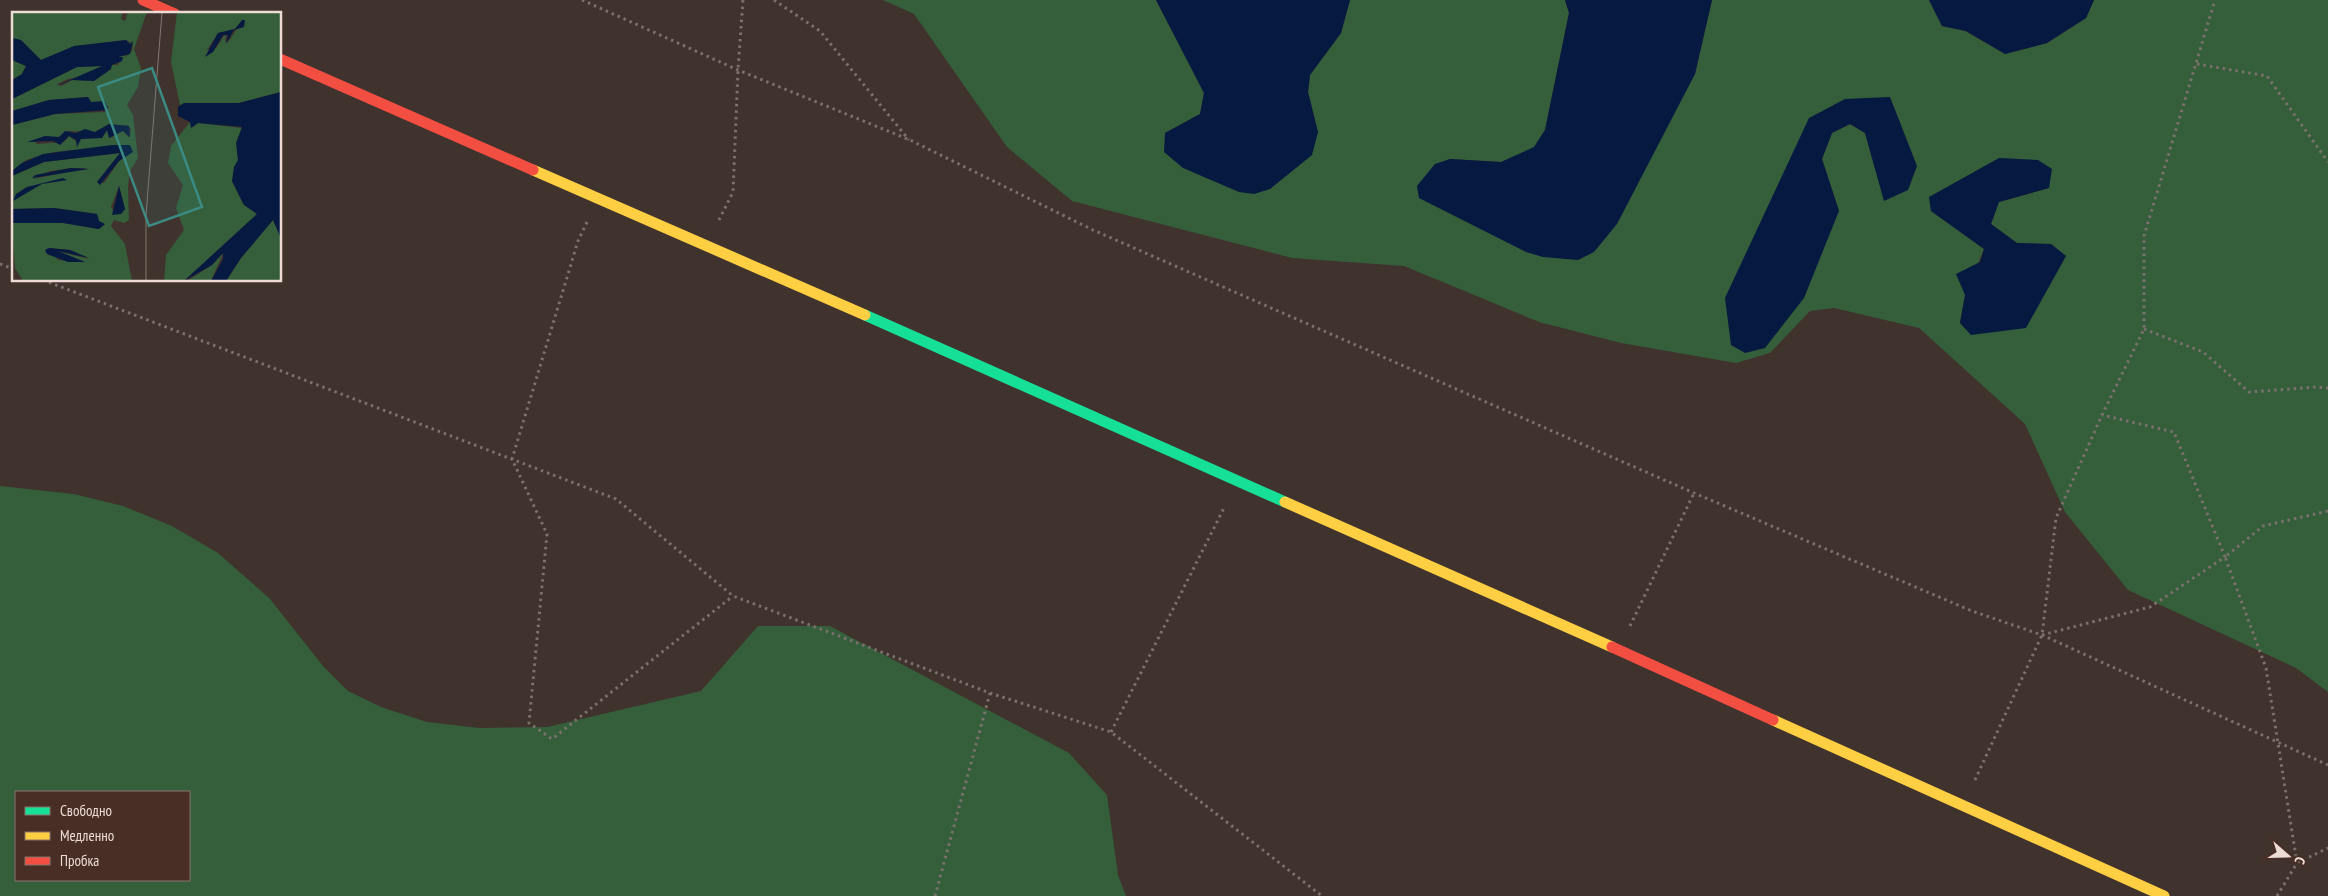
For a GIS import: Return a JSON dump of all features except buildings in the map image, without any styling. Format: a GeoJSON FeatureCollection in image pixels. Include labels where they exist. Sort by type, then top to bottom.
{"type":"FeatureCollection","features":[{"type":"Feature","properties":{"kind":"highway"},"geometry":{"type":"LineString","coordinates":[[143,0],[170,12]]}},
{"type":"Feature","properties":{"kind":"highway"},"geometry":{"type":"LineString","coordinates":[[281,59],[705,244],[1619,650],[2164,896]]}},
{"type":"Feature","properties":{"kind":"path"},"geometry":{"type":"LineString","coordinates":[[582,0],[738,70],[910,140],[1093,230],[1694,493],[1972,610],[2042,635],[2328,765]]}},
{"type":"Feature","properties":{"kind":"path"},"geometry":{"type":"LineString","coordinates":[[705,244],[733,192],[743,0]]}},
{"type":"Feature","properties":{"kind":"path"},"geometry":{"type":"LineString","coordinates":[[774,0],[820,31],[910,140]]}},
{"type":"Feature","properties":{"kind":"path"},"geometry":{"type":"LineString","coordinates":[[1962,805],[2042,635],[2056,518],[2102,415],[2144,329],[2144,236],[2197,64],[2214,0]]}},
{"type":"Feature","properties":{"kind":"path"},"geometry":{"type":"LineString","coordinates":[[2197,64],[2267,76],[2328,162]]}},
{"type":"Feature","properties":{"kind":"path"},"geometry":{"type":"LineString","coordinates":[[599,198],[578,241],[512,459],[547,534],[529,723],[552,739],[733,596]]}},
{"type":"Feature","properties":{"kind":"path"},"geometry":{"type":"LineString","coordinates":[[0,264],[12,268]]}},
{"type":"Feature","properties":{"kind":"path"},"geometry":{"type":"LineString","coordinates":[[46,281],[616,499],[733,596],[990,693],[1111,732],[1322,896]]}},
{"type":"Feature","properties":{"kind":"path"},"geometry":{"type":"LineString","coordinates":[[2144,329],[2203,352],[2249,392],[2318,387],[2328,388]]}},
{"type":"Feature","properties":{"kind":"path"},"geometry":{"type":"LineString","coordinates":[[2102,415],[2174,432],[2226,557],[2266,668],[2297,863]]}},
{"type":"Feature","properties":{"kind":"path"},"geometry":{"type":"LineString","coordinates":[[1111,732],[1238,481]]}},
{"type":"Feature","properties":{"kind":"path"},"geometry":{"type":"LineString","coordinates":[[1619,650],[1694,493]]}},
{"type":"Feature","properties":{"kind":"path"},"geometry":{"type":"LineString","coordinates":[[2042,635],[2150,607],[2226,557],[2263,526],[2328,511]]}},
{"type":"Feature","properties":{"kind":"path"},"geometry":{"type":"LineString","coordinates":[[935,896],[990,693]]}},
{"type":"Feature","properties":{"kind":"path"},"geometry":{"type":"LineString","coordinates":[[2277,896],[2297,863],[2328,848]]}},
{"type":"Feature","properties":{"kind":"green space"},"geometry":{"type":"Polygon","coordinates":[[[883,0],[1156,0],[1204,93],[1200,114],[1165,133],[1318,132],[1308,92],[1310,75],[1341,33],[1350,0],[1565,0],[1569,13],[1545,130],[1534,148],[1501,162],[1450,159],[1526,252],[1695,74],[1712,0],[1929,0],[1942,26],[1965,31],[2005,54],[2047,43],[2086,18],[2094,0],[2328,0],[2328,692],[2296,668],[2128,590],[2065,512],[2025,424],[1919,328],[1834,308],[1810,311],[1770,353],[1736,363],[1621,343],[1539,322],[1404,266],[1292,258],[1072,201],[1007,147],[914,14],[883,0]],[[1890,97],[1809,118],[1765,348],[1839,211],[1822,159],[1832,133],[1850,124],[1865,133],[1884,200],[1890,97]],[[2049,188],[1931,211],[1984,249],[1965,295],[1960,323],[2025,328],[2066,256],[2051,244],[2017,243],[1991,224],[1999,202],[2049,188]]]}},
{"type":"Feature","properties":{"kind":"green space"},"geometry":{"type":"Polygon","coordinates":[[[0,486],[74,494],[123,506],[172,526],[218,553],[270,599],[323,666],[348,691],[381,707],[427,722],[480,728],[547,727],[701,691],[758,626],[830,626],[1069,753],[1107,795],[1118,875],[1126,896],[0,896],[0,486]]]}},
{"type":"Feature","properties":{"kind":"water"},"geometry":{"type":"Polygon","coordinates":[[[1156,0],[1350,0],[1341,33],[1310,75],[1308,92],[1318,132],[1312,155],[1270,189],[1254,194],[1239,192],[1183,168],[1164,152],[1165,133],[1200,114],[1204,93],[1156,0]]]}},
{"type":"Feature","properties":{"kind":"water"},"geometry":{"type":"Polygon","coordinates":[[[1565,0],[1712,0],[1695,74],[1617,224],[1594,252],[1578,260],[1543,257],[1526,252],[1419,198],[1417,186],[1435,164],[1450,159],[1501,162],[1534,147],[1545,130],[1569,13],[1565,0]]]}},
{"type":"Feature","properties":{"kind":"water"},"geometry":{"type":"Polygon","coordinates":[[[1929,0],[2094,0],[2086,18],[2047,43],[2005,54],[1966,31],[1942,26],[1929,0]]]}},
{"type":"Feature","properties":{"kind":"water"},"geometry":{"type":"Polygon","coordinates":[[[1890,97],[1917,166],[1908,190],[1884,201],[1865,133],[1850,124],[1832,133],[1822,159],[1839,211],[1804,298],[1765,348],[1745,353],[1731,345],[1725,298],[1809,118],[1845,99],[1890,97]]]}},
{"type":"Feature","properties":{"kind":"water"},"geometry":{"type":"Polygon","coordinates":[[[1999,158],[2038,160],[2052,169],[2049,188],[1999,202],[1991,224],[2017,243],[2051,244],[2066,256],[2026,328],[1971,335],[1960,323],[1965,295],[1956,274],[1980,262],[1984,249],[1931,211],[1929,197],[1999,158]]]}},
{"type":"Feature","properties":{"kind":"traffic: fast"},"geometry":{"type":"LineString","coordinates":[[865,315],[1285,502]]}},
{"type":"Feature","properties":{"kind":"traffic: slow"},"geometry":{"type":"LineString","coordinates":[[533,170],[865,315]]}},
{"type":"Feature","properties":{"kind":"traffic: slow"},"geometry":{"type":"LineString","coordinates":[[1285,502],[1612,647]]}},
{"type":"Feature","properties":{"kind":"traffic: slow"},"geometry":{"type":"LineString","coordinates":[[1773,720],[2164,896]]}},
{"type":"Feature","properties":{"kind":"traffic: jam"},"geometry":{"type":"LineString","coordinates":[[143,0],[170,12]]}},
{"type":"Feature","properties":{"kind":"traffic: jam"},"geometry":{"type":"LineString","coordinates":[[281,59],[533,170]]}},
{"type":"Feature","properties":{"kind":"traffic: jam"},"geometry":{"type":"LineString","coordinates":[[1612,647],[1773,720]]}}]}
